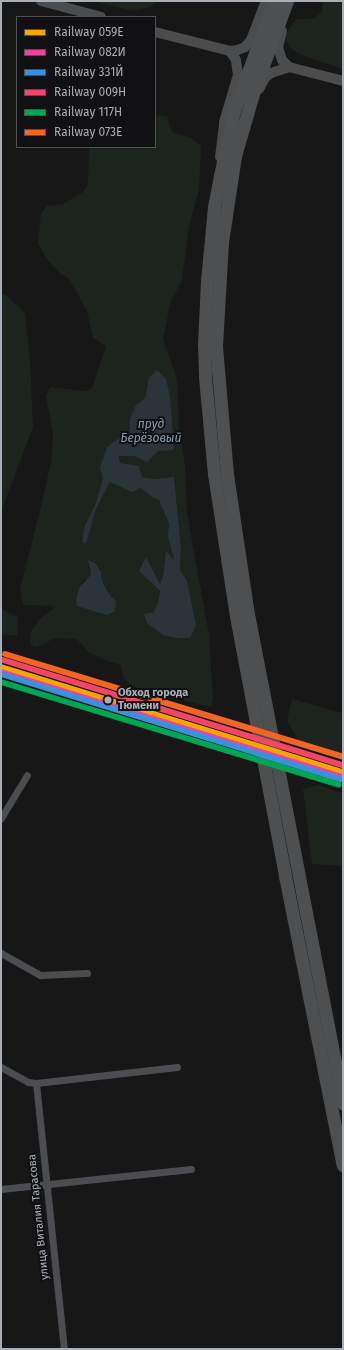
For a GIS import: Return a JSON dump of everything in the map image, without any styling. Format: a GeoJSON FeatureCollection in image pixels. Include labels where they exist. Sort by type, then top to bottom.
{"type":"FeatureCollection","features":[{"type":"Feature","properties":{"kind":"highway"},"geometry":{"type":"LineString","coordinates":[[274,1],[234,111],[214,207],[206,281],[204,344],[205,377],[216,489],[252,706],[268,794],[343,1166]]}},
{"type":"Feature","properties":{"kind":"highway"},"geometry":{"type":"LineString","coordinates":[[287,1],[255,87],[235,156],[226,210],[219,283],[217,320],[218,369],[228,482],[248,614],[343,1104]]}},
{"type":"Feature","properties":{"kind":"street"},"geometry":{"type":"LineString","coordinates":[[41,1],[96,16]]}},
{"type":"Feature","properties":{"kind":"street"},"geometry":{"type":"LineString","coordinates":[[156,32],[230,52],[245,47],[251,40],[266,1]]}},
{"type":"Feature","properties":{"kind":"street"},"geometry":{"type":"LineString","coordinates":[[293,1],[278,40],[278,47],[282,60],[289,67],[343,81]]}},
{"type":"Feature","properties":{"kind":"street"},"geometry":{"type":"LineString","coordinates":[[220,176],[220,145],[224,122],[238,75],[236,60],[230,52]]}},
{"type":"Feature","properties":{"kind":"street"},"geometry":{"type":"LineString","coordinates":[[235,156],[262,83],[272,73],[289,67]]}},
{"type":"Feature","properties":{"kind":"street"},"geometry":{"type":"LineString","coordinates":[[1,818],[27,776]]}},
{"type":"Feature","properties":{"kind":"street"},"geometry":{"type":"LineString","coordinates":[[1,953],[40,975],[87,973]]}},
{"type":"Feature","properties":{"kind":"street"},"geometry":{"type":"LineString","coordinates":[[1,1067],[28,1082],[36,1084],[177,1067]]}},
{"type":"Feature","properties":{"kind":"street","name":"улица Виталия Тарасова"},"geometry":{"type":"LineString","coordinates":[[36,1084],[64,1349]]}},
{"type":"Feature","properties":{"kind":"street"},"geometry":{"type":"LineString","coordinates":[[1,1189],[190,1169]]}},
{"type":"Feature","properties":{"kind":"shaded area"},"geometry":{"type":"Polygon","coordinates":[[[92,1],[156,1],[150,7],[134,11],[92,1]]]}},
{"type":"Feature","properties":{"kind":"shaded area"},"geometry":{"type":"Polygon","coordinates":[[[323,1],[343,1],[343,69],[299,54],[291,48],[287,42],[286,35],[292,24],[297,19],[313,19],[322,12],[323,1]]]}},
{"type":"Feature","properties":{"kind":"shaded area"},"geometry":{"type":"Polygon","coordinates":[[[156,115],[167,116],[172,132],[191,138],[201,146],[199,189],[189,227],[182,280],[171,301],[163,339],[177,379],[179,427],[185,467],[187,513],[209,635],[213,698],[211,707],[150,693],[130,685],[123,676],[121,665],[102,659],[88,652],[77,639],[55,638],[37,647],[30,644],[31,631],[40,619],[56,606],[23,605],[20,588],[51,462],[53,435],[46,396],[50,387],[85,391],[92,388],[106,346],[93,338],[87,311],[70,280],[60,273],[48,260],[38,244],[41,213],[47,206],[63,204],[83,192],[88,184],[89,148],[156,148],[156,115]],[[149,378],[145,398],[136,405],[130,429],[107,447],[103,478],[96,503],[85,525],[86,544],[96,509],[110,482],[140,488],[152,497],[159,500],[170,524],[168,536],[175,562],[166,551],[163,576],[160,584],[146,558],[147,579],[160,591],[158,603],[154,612],[144,614],[147,623],[190,599],[187,581],[180,570],[181,547],[174,477],[153,479],[142,477],[139,466],[120,464],[119,456],[134,456],[147,462],[171,417],[170,396],[166,379],[149,378]],[[88,566],[91,574],[81,583],[116,601],[109,594],[102,581],[101,572],[88,566]]]}},
{"type":"Feature","properties":{"kind":"shaded area"},"geometry":{"type":"Polygon","coordinates":[[[1,294],[6,295],[25,313],[30,360],[33,427],[1,512],[1,294]]]}},
{"type":"Feature","properties":{"kind":"shaded area"},"geometry":{"type":"Polygon","coordinates":[[[1,609],[18,617],[17,636],[1,634],[1,609]]]}},
{"type":"Feature","properties":{"kind":"shaded area"},"geometry":{"type":"Polygon","coordinates":[[[292,699],[343,713],[343,761],[299,742],[287,720],[292,699]]]}},
{"type":"Feature","properties":{"kind":"shaded area"},"geometry":{"type":"Polygon","coordinates":[[[318,785],[343,793],[343,866],[312,864],[303,789],[318,785]]]}},
{"type":"Feature","properties":{"kind":"water","name":"пруд Берёзовый"},"geometry":{"type":"Polygon","coordinates":[[[157,370],[166,379],[170,396],[174,450],[158,451],[147,462],[134,456],[119,456],[120,463],[139,466],[142,477],[153,479],[174,477],[181,547],[180,570],[187,581],[196,626],[190,638],[176,638],[163,635],[147,623],[144,614],[154,612],[158,603],[160,591],[139,571],[146,557],[160,584],[163,576],[166,551],[174,560],[168,536],[169,524],[159,500],[152,497],[140,488],[132,492],[110,482],[96,509],[86,544],[82,541],[85,525],[96,503],[103,478],[100,467],[107,447],[130,429],[130,419],[136,405],[145,398],[149,378],[157,370]]]}},
{"type":"Feature","properties":{"kind":"water"},"geometry":{"type":"Polygon","coordinates":[[[88,560],[96,564],[101,572],[102,581],[109,594],[116,601],[115,611],[107,615],[77,606],[76,600],[79,588],[91,574],[88,560]]]}},
{"type":"Feature","properties":{"kind":"rail line","name":"073Е"},"geometry":{"type":"LineString","coordinates":[[5,654],[343,757]]}},
{"type":"Feature","properties":{"kind":"rail line","name":"009Н"},"geometry":{"type":"LineString","coordinates":[[3,660],[343,765]]}},
{"type":"Feature","properties":{"kind":"rail line","name":"059Е"},"geometry":{"type":"LineString","coordinates":[[1,667],[343,772]]}},
{"type":"Feature","properties":{"kind":"rail line","name":"082И"},"geometry":{"type":"LineString","coordinates":[[1,672],[343,777]]}},
{"type":"Feature","properties":{"kind":"rail line","name":"331Й"},"geometry":{"type":"LineString","coordinates":[[1,674],[341,779]]}},
{"type":"Feature","properties":{"kind":"rail line","name":"117Н"},"geometry":{"type":"LineString","coordinates":[[1,682],[339,785]]}},
{"type":"Feature","properties":{"kind":"place","name":"Обход города Тюмени"},"geometry":{"type":"Point","coordinates":[108,700]}}]}
